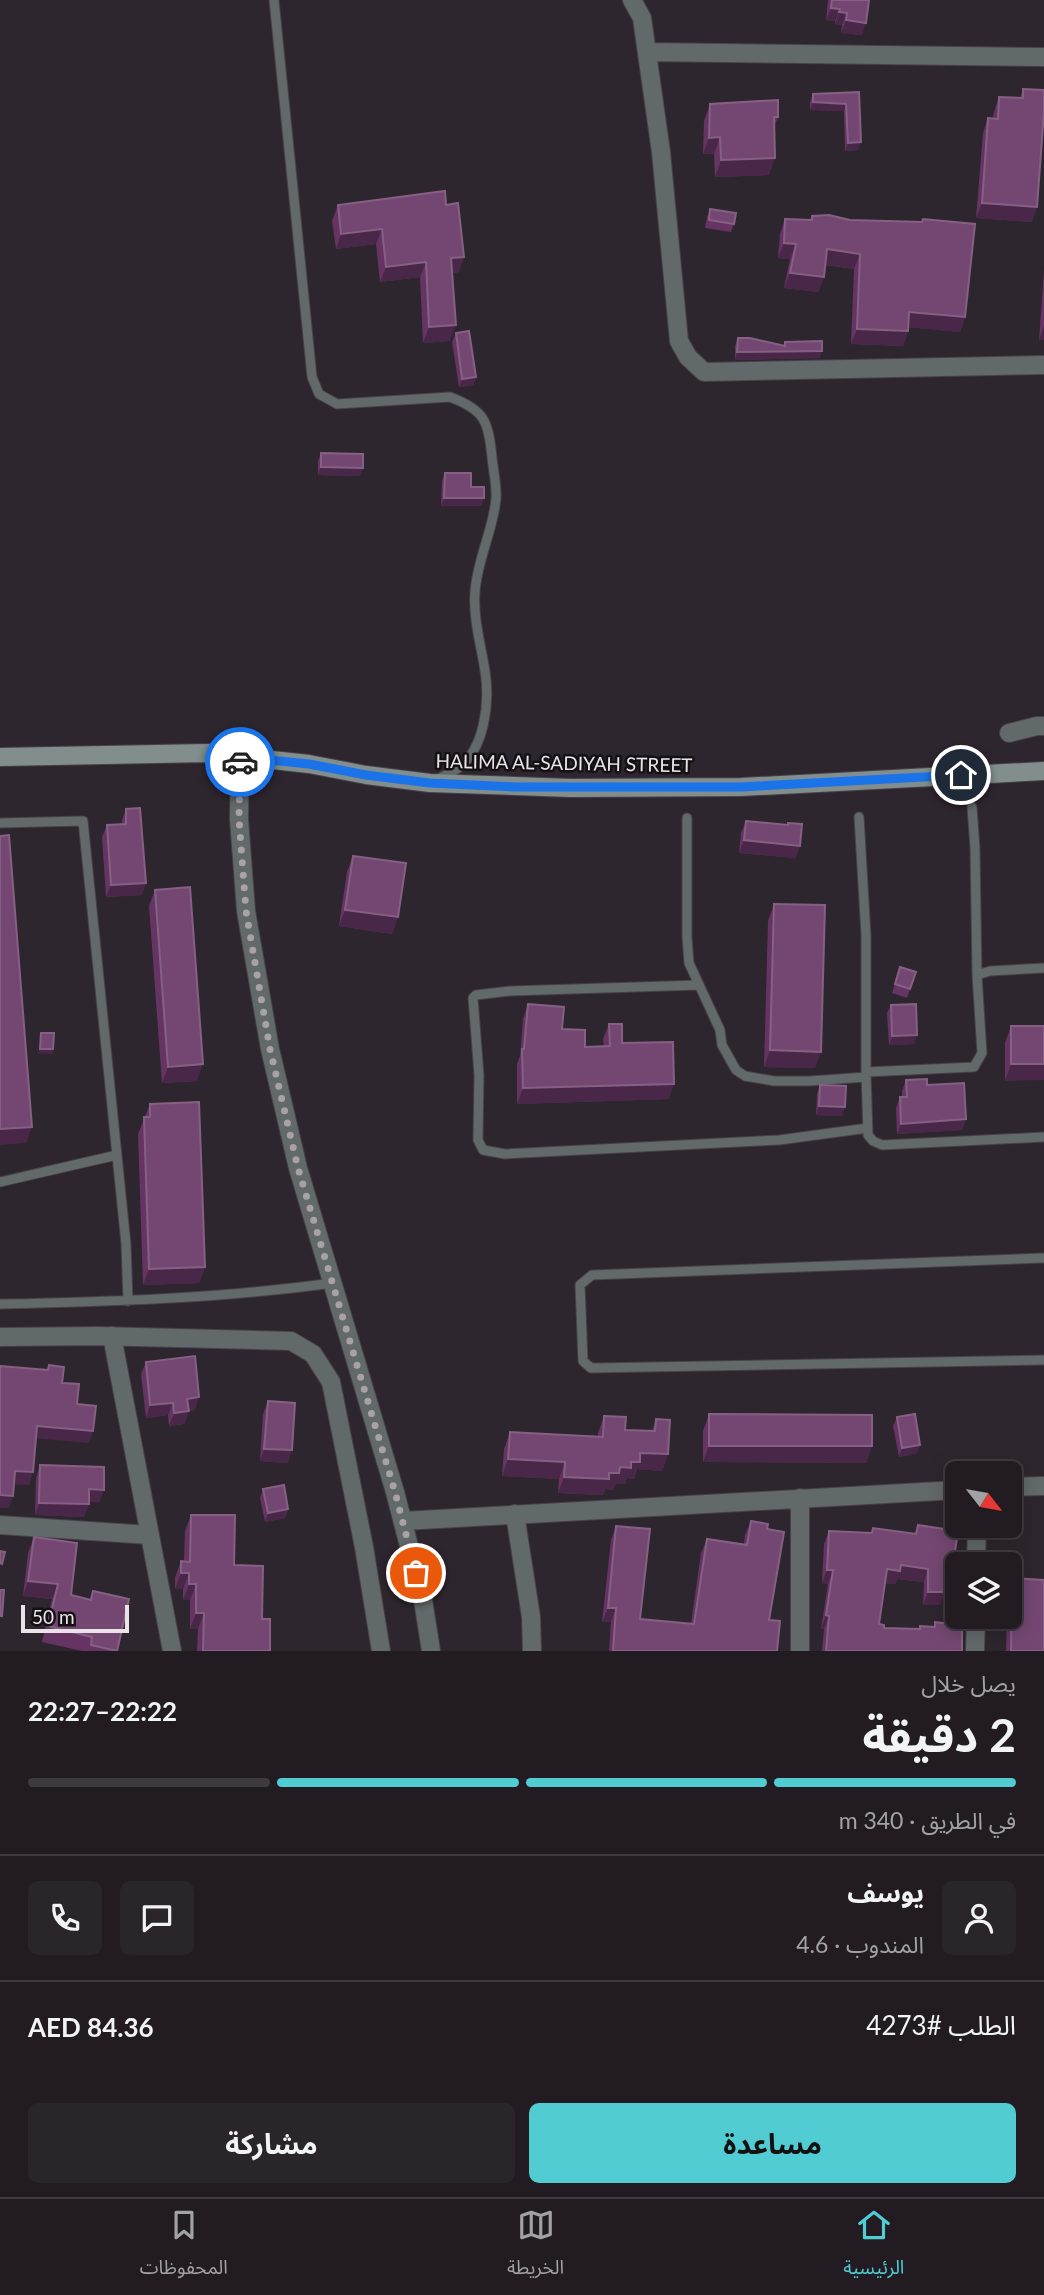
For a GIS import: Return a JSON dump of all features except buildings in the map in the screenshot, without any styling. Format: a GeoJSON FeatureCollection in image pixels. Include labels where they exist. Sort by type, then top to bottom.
{"type":"FeatureCollection","features":[{"type":"Feature","properties":{"kind":"street"},"geometry":{"type":"LineString","coordinates":[[632,0],[642,18],[661,152],[679,341],[688,357],[704,372],[1044,365]]}},
{"type":"Feature","properties":{"kind":"street"},"geometry":{"type":"LineString","coordinates":[[647,52],[1044,57]]}},
{"type":"Feature","properties":{"kind":"street"},"geometry":{"type":"LineString","coordinates":[[1009,733],[1044,726]]}},
{"type":"Feature","properties":{"kind":"street","name":"HALIMA AL-SADIYAH STREET"},"geometry":{"type":"LineString","coordinates":[[0,757],[208,753],[309,764],[430,783],[571,788],[741,787],[1044,771]]}},
{"type":"Feature","properties":{"kind":"street"},"geometry":{"type":"LineString","coordinates":[[240,757],[239,819],[246,911],[270,1049],[298,1168],[402,1521],[423,1600],[431,1651]]}},
{"type":"Feature","properties":{"kind":"street"},"geometry":{"type":"LineString","coordinates":[[112,1336],[172,1651]]}},
{"type":"Feature","properties":{"kind":"street"},"geometry":{"type":"LineString","coordinates":[[0,1337],[112,1336],[291,1340],[313,1354],[331,1382],[364,1547],[381,1651]]}},
{"type":"Feature","properties":{"kind":"street"},"geometry":{"type":"LineString","coordinates":[[1022,1487],[1044,1486]]}},
{"type":"Feature","properties":{"kind":"street"},"geometry":{"type":"LineString","coordinates":[[402,1521],[945,1490]]}},
{"type":"Feature","properties":{"kind":"street"},"geometry":{"type":"LineString","coordinates":[[800,1498],[800,1651]]}},
{"type":"Feature","properties":{"kind":"street"},"geometry":{"type":"LineString","coordinates":[[515,1514],[531,1617],[532,1651]]}},
{"type":"Feature","properties":{"kind":"street"},"geometry":{"type":"LineString","coordinates":[[0,1525],[150,1535]]}},
{"type":"Feature","properties":{"kind":"street"},"geometry":{"type":"LineString","coordinates":[[975,1651],[976,1629]]}},
{"type":"Feature","properties":{"kind":"lane"},"geometry":{"type":"LineString","coordinates":[[274,0],[312,377],[319,394],[337,404],[450,397],[465,402],[482,415],[489,432],[496,496],[475,593],[477,630],[485,674],[486,704],[481,735],[472,753],[458,769],[430,783]]}},
{"type":"Feature","properties":{"kind":"lane"},"geometry":{"type":"LineString","coordinates":[[687,818],[689,963],[720,1030],[722,1045],[736,1070],[745,1076],[757,1080],[809,1081],[866,1074],[974,1067],[982,1053],[972,807]]}},
{"type":"Feature","properties":{"kind":"lane"},"geometry":{"type":"LineString","coordinates":[[859,817],[866,935],[866,1074],[870,1138],[882,1145],[1044,1137]]}},
{"type":"Feature","properties":{"kind":"lane"},"geometry":{"type":"LineString","coordinates":[[0,823],[83,821],[126,1244],[128,1301]]}},
{"type":"Feature","properties":{"kind":"lane"},"geometry":{"type":"LineString","coordinates":[[978,975],[990,971],[1044,968]]}},
{"type":"Feature","properties":{"kind":"lane"},"geometry":{"type":"LineString","coordinates":[[699,985],[510,991],[476,995],[473,998],[479,1075],[478,1140],[483,1150],[505,1154],[672,1147],[779,1140],[868,1129]]}},
{"type":"Feature","properties":{"kind":"lane"},"geometry":{"type":"LineString","coordinates":[[0,1182],[117,1155]]}},
{"type":"Feature","properties":{"kind":"lane"},"geometry":{"type":"LineString","coordinates":[[1044,1258],[592,1275],[580,1285],[583,1362],[591,1367],[1044,1360]]}},
{"type":"Feature","properties":{"kind":"lane"},"geometry":{"type":"LineString","coordinates":[[0,1304],[128,1301],[271,1291],[333,1283]]}},
{"type":"Feature","properties":{"kind":"way so far"},"geometry":{"type":"LineString","coordinates":[[240,762],[239,819],[246,911],[270,1049],[298,1168],[395,1492],[416,1573]]}},
{"type":"Feature","properties":{"kind":"route"},"geometry":{"type":"LineString","coordinates":[[240,762],[240,757],[309,764],[430,783],[516,787],[741,787],[961,775]]}}]}
